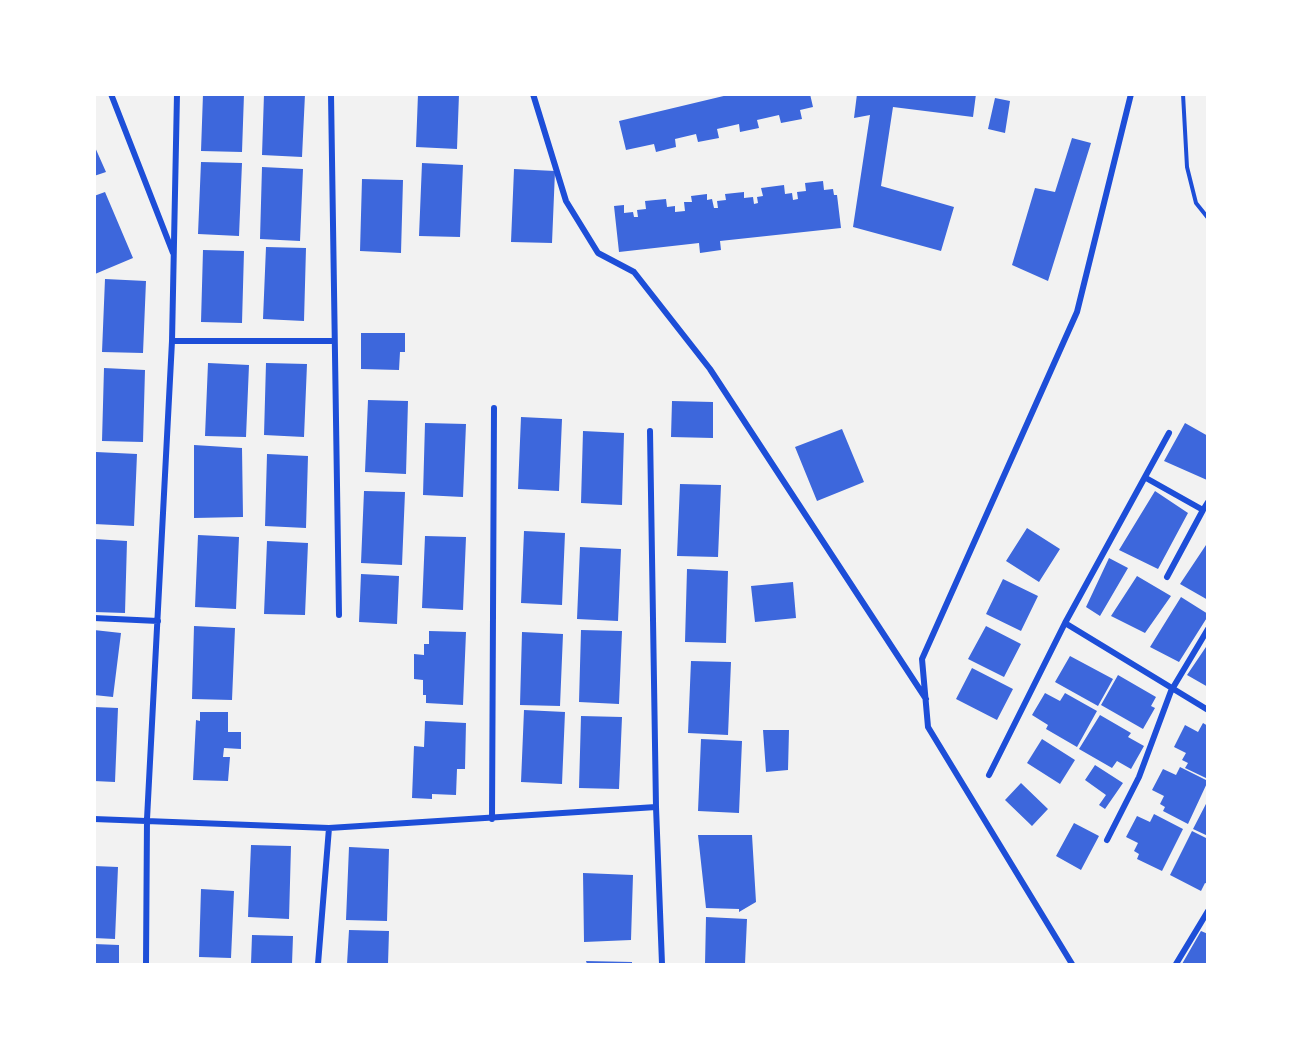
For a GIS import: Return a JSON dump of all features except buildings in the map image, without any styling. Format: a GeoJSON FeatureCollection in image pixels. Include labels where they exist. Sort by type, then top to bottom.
{"type":"FeatureCollection","features":[{"type":"Feature","properties":{"kind":"street"},"geometry":{"type":"LineString","coordinates":[[111,94],[174,256]]}},
{"type":"Feature","properties":{"kind":"street"},"geometry":{"type":"LineString","coordinates":[[146,964],[147,819],[172,341],[177,94]]}},
{"type":"Feature","properties":{"kind":"street"},"geometry":{"type":"LineString","coordinates":[[331,94],[339,615]]}},
{"type":"Feature","properties":{"kind":"street"},"geometry":{"type":"LineString","coordinates":[[533,94],[566,201],[598,252],[634,272],[710,369],[926,700]]}},
{"type":"Feature","properties":{"kind":"street"},"geometry":{"type":"LineString","coordinates":[[1072,964],[928,727],[922,659],[1077,312],[1131,94]]}},
{"type":"Feature","properties":{"kind":"street"},"geometry":{"type":"LineString","coordinates":[[172,341],[334,341]]}},
{"type":"Feature","properties":{"kind":"street"},"geometry":{"type":"LineString","coordinates":[[492,819],[494,408]]}},
{"type":"Feature","properties":{"kind":"street"},"geometry":{"type":"LineString","coordinates":[[650,431],[656,807],[662,964]]}},
{"type":"Feature","properties":{"kind":"street"},"geometry":{"type":"LineString","coordinates":[[989,775],[1065,623],[1169,433]]}},
{"type":"Feature","properties":{"kind":"street"},"geometry":{"type":"LineString","coordinates":[[1146,478],[1203,510]]}},
{"type":"Feature","properties":{"kind":"street"},"geometry":{"type":"LineString","coordinates":[[1167,577],[1208,502]]}},
{"type":"Feature","properties":{"kind":"street"},"geometry":{"type":"LineString","coordinates":[[94,618],[158,621]]}},
{"type":"Feature","properties":{"kind":"street"},"geometry":{"type":"LineString","coordinates":[[1065,623],[1171,691],[1208,710]]}},
{"type":"Feature","properties":{"kind":"street"},"geometry":{"type":"LineString","coordinates":[[1107,840],[1139,777],[1171,691],[1208,629]]}},
{"type":"Feature","properties":{"kind":"street"},"geometry":{"type":"LineString","coordinates":[[94,819],[147,819],[329,828],[656,807]]}},
{"type":"Feature","properties":{"kind":"street"},"geometry":{"type":"LineString","coordinates":[[318,964],[329,828]]}},
{"type":"Feature","properties":{"kind":"street"},"geometry":{"type":"LineString","coordinates":[[1176,964],[1208,911]]}},
{"type":"Feature","properties":{"kind":"path"},"geometry":{"type":"LineString","coordinates":[[1183,94],[1187,167],[1196,202],[1208,218]]}}]}
